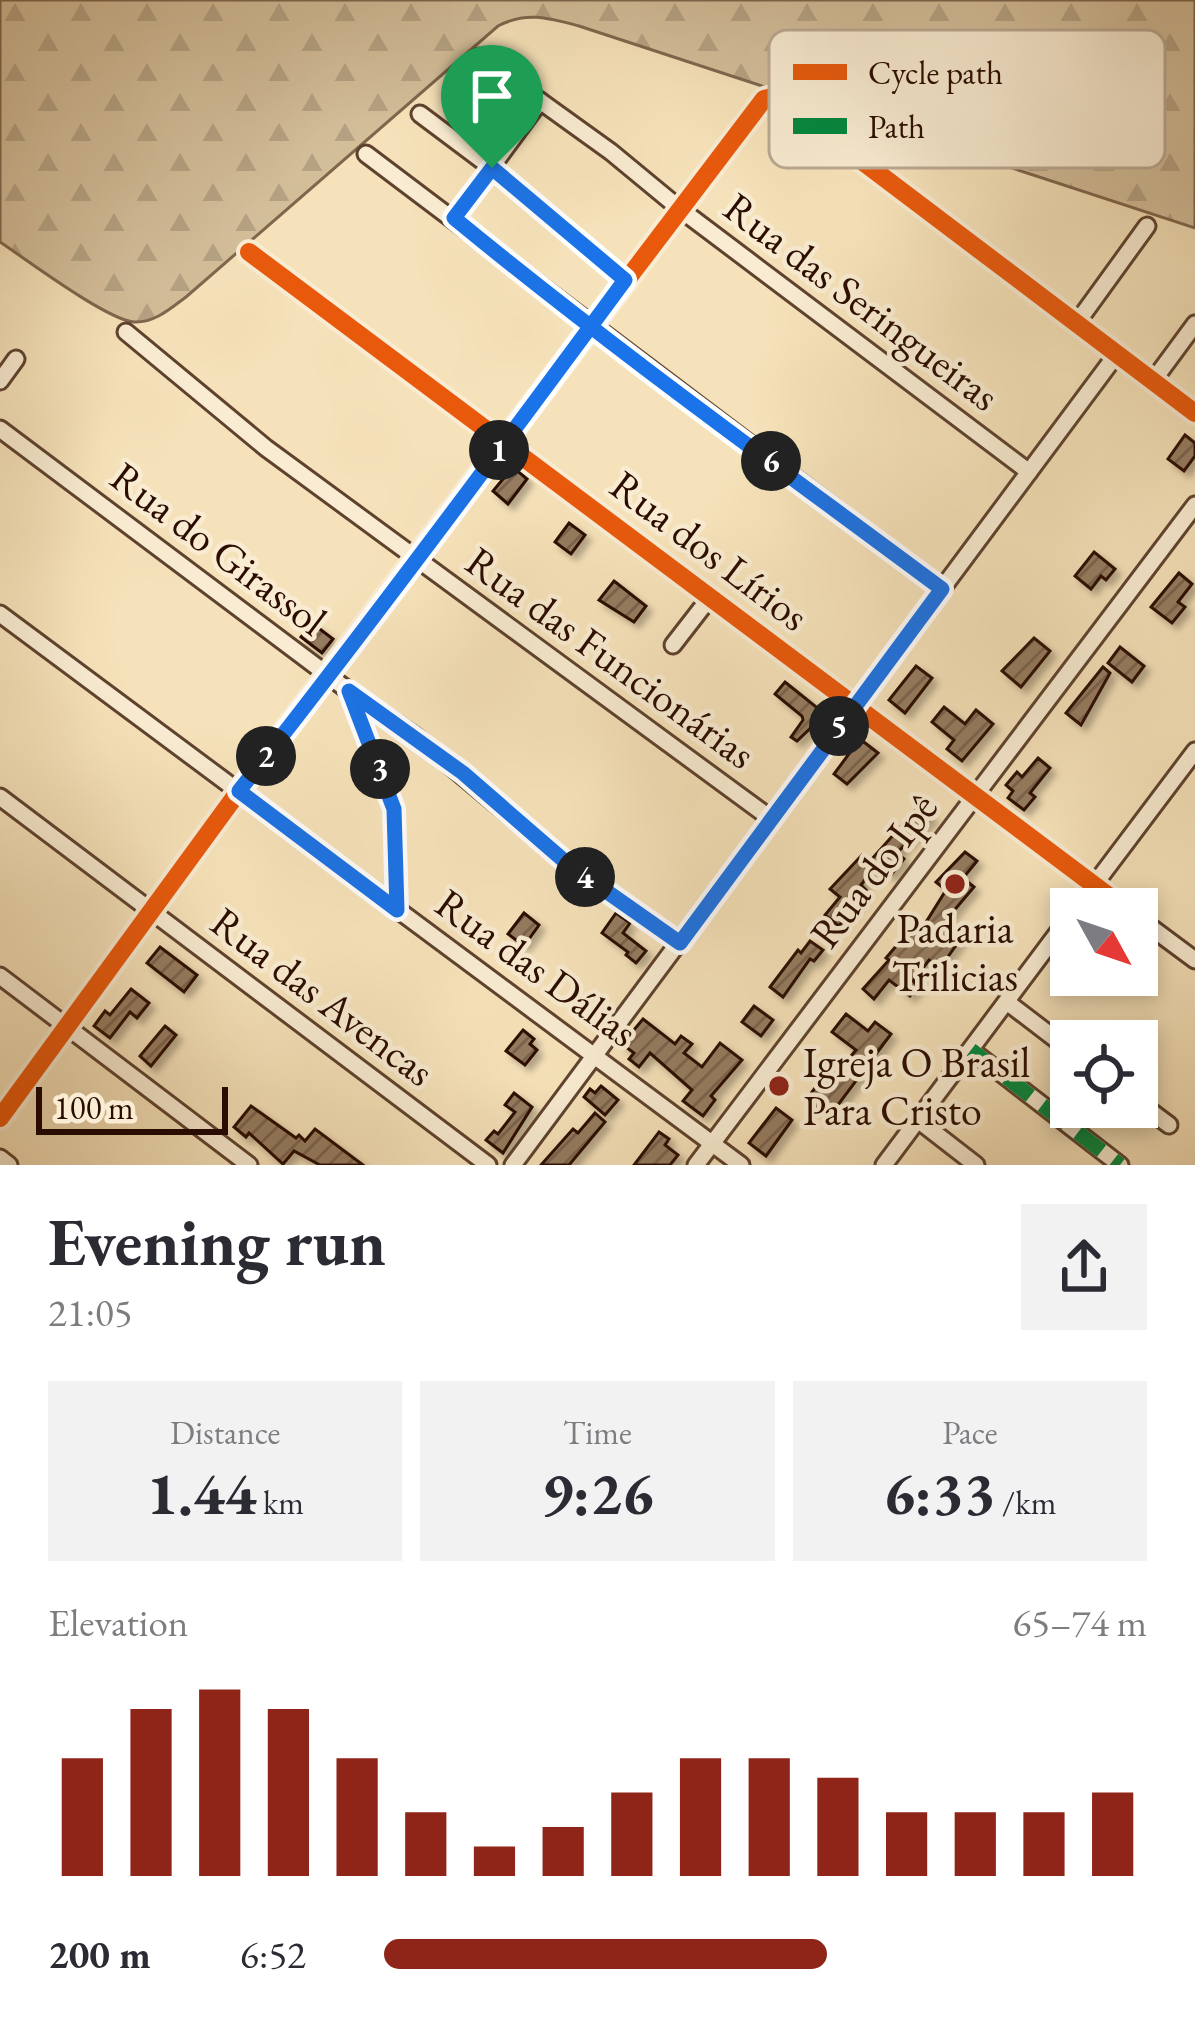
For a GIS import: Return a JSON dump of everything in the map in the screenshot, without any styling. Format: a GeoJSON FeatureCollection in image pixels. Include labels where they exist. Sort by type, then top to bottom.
{"type":"FeatureCollection","features":[{"type":"Feature","properties":{"kind":"street","name":"Rua das Seringueiras"},"geometry":{"type":"LineString","coordinates":[[479,58],[1029,472]]}},
{"type":"Feature","properties":{"kind":"street"},"geometry":{"type":"LineString","coordinates":[[0,1118],[239,791],[756,108],[769,98]]}},
{"type":"Feature","properties":{"kind":"street"},"geometry":{"type":"LineString","coordinates":[[454,218],[540,100]]}},
{"type":"Feature","properties":{"kind":"street"},"geometry":{"type":"LineString","coordinates":[[420,115],[492,168],[625,280]]}},
{"type":"Feature","properties":{"kind":"street"},"geometry":{"type":"LineString","coordinates":[[366,154],[942,589]]}},
{"type":"Feature","properties":{"kind":"street"},"geometry":{"type":"LineString","coordinates":[[871,168],[1195,413]]}},
{"type":"Feature","properties":{"kind":"street"},"geometry":{"type":"LineString","coordinates":[[1076,324],[1147,226]]}},
{"type":"Feature","properties":{"kind":"street","name":"Rua dos Lírios"},"geometry":{"type":"LineString","coordinates":[[248,252],[1097,888]]}},
{"type":"Feature","properties":{"kind":"street"},"geometry":{"type":"LineString","coordinates":[[1153,381],[1195,324]]}},
{"type":"Feature","properties":{"kind":"street","name":"Rua das Funcionárias"},"geometry":{"type":"LineString","coordinates":[[126,332],[266,448],[770,818]]}},
{"type":"Feature","properties":{"kind":"street"},"geometry":{"type":"LineString","coordinates":[[513,1165],[1116,355]]}},
{"type":"Feature","properties":{"kind":"street"},"geometry":{"type":"LineString","coordinates":[[0,380],[16,359]]}},
{"type":"Feature","properties":{"kind":"street","name":"Rua do Girassol"},"geometry":{"type":"LineString","coordinates":[[0,429],[463,773],[569,865],[680,943]]}},
{"type":"Feature","properties":{"kind":"street","name":"Rua do Ipê"},"geometry":{"type":"LineString","coordinates":[[696,1165],[1195,505]]}},
{"type":"Feature","properties":{"kind":"street"},"geometry":{"type":"LineString","coordinates":[[673,645],[711,596]]}},
{"type":"Feature","properties":{"kind":"street","name":"Rua das Dálias"},"geometry":{"type":"LineString","coordinates":[[0,614],[741,1165]]}},
{"type":"Feature","properties":{"kind":"street"},"geometry":{"type":"LineString","coordinates":[[349,691],[394,809],[397,910]]}},
{"type":"Feature","properties":{"kind":"street"},"geometry":{"type":"LineString","coordinates":[[1091,888],[1189,772],[1195,751]]}},
{"type":"Feature","properties":{"kind":"street","name":"Rua das Avencas"},"geometry":{"type":"LineString","coordinates":[[0,797],[488,1165]]}},
{"type":"Feature","properties":{"kind":"street"},"geometry":{"type":"LineString","coordinates":[[1158,933],[1195,960]]}},
{"type":"Feature","properties":{"kind":"street"},"geometry":{"type":"LineString","coordinates":[[884,1165],[1050,943]]}},
{"type":"Feature","properties":{"kind":"street"},"geometry":{"type":"LineString","coordinates":[[0,976],[249,1165]]}},
{"type":"Feature","properties":{"kind":"street"},"geometry":{"type":"LineString","coordinates":[[1006,1002],[1050,1035]]}},
{"type":"Feature","properties":{"kind":"street"},"geometry":{"type":"LineString","coordinates":[[970,1050],[1120,1165]]}},
{"type":"Feature","properties":{"kind":"street"},"geometry":{"type":"LineString","coordinates":[[1158,1117],[1169,1125]]}},
{"type":"Feature","properties":{"kind":"street"},"geometry":{"type":"LineString","coordinates":[[918,1120],[976,1165]]}},
{"type":"Feature","properties":{"kind":"street"},"geometry":{"type":"LineString","coordinates":[[0,1158],[9,1165]]}},
{"type":"Feature","properties":{"kind":"green space"},"geometry":{"type":"Polygon","coordinates":[[[0,0],[1195,0],[1195,228],[1012,168],[1165,168],[1165,30],[769,30],[769,88],[579,26],[528,17],[498,26],[186,297],[156,317],[142,322],[122,319],[0,242],[0,0]]]}},
{"type":"Feature","properties":{"kind":"building"},"geometry":{"type":"Polygon","coordinates":[[[1185,435],[1195,443],[1195,456],[1184,471],[1168,459],[1185,435]]]}},
{"type":"Feature","properties":{"kind":"building"},"geometry":{"type":"Polygon","coordinates":[[[513,467],[527,479],[508,504],[493,491],[513,467]]]}},
{"type":"Feature","properties":{"kind":"building"},"geometry":{"type":"Polygon","coordinates":[[[569,523],[585,535],[571,554],[555,542],[569,523]]]}},
{"type":"Feature","properties":{"kind":"building"},"geometry":{"type":"Polygon","coordinates":[[[1094,552],[1115,569],[1091,589],[1075,576],[1094,552]]]}},
{"type":"Feature","properties":{"kind":"building"},"geometry":{"type":"Polygon","coordinates":[[[1179,573],[1192,584],[1178,602],[1185,607],[1172,623],[1151,607],[1179,573]]]}},
{"type":"Feature","properties":{"kind":"building"},"geometry":{"type":"Polygon","coordinates":[[[614,581],[646,606],[634,622],[599,600],[614,581]]]}},
{"type":"Feature","properties":{"kind":"building"},"geometry":{"type":"Polygon","coordinates":[[[312,623],[333,639],[322,653],[301,637],[312,623]]]}},
{"type":"Feature","properties":{"kind":"building"},"geometry":{"type":"Polygon","coordinates":[[[1034,638],[1050,651],[1021,687],[1002,671],[1034,638]]]}},
{"type":"Feature","properties":{"kind":"building"},"geometry":{"type":"Polygon","coordinates":[[[1120,647],[1144,666],[1132,682],[1108,663],[1120,647]]]}},
{"type":"Feature","properties":{"kind":"building"},"geometry":{"type":"Polygon","coordinates":[[[916,666],[932,678],[905,713],[889,700],[916,666]]]}},
{"type":"Feature","properties":{"kind":"building"},"geometry":{"type":"Polygon","coordinates":[[[1103,667],[1110,673],[1081,725],[1066,713],[1103,667]]]}},
{"type":"Feature","properties":{"kind":"building"},"geometry":{"type":"Polygon","coordinates":[[[785,682],[825,714],[797,741],[791,737],[802,716],[775,694],[785,682]]]}},
{"type":"Feature","properties":{"kind":"building"},"geometry":{"type":"Polygon","coordinates":[[[944,707],[965,724],[976,710],[993,724],[962,761],[947,749],[954,740],[932,722],[944,707]]]}},
{"type":"Feature","properties":{"kind":"building"},"geometry":{"type":"Polygon","coordinates":[[[860,739],[878,753],[847,784],[834,774],[860,739]]]}},
{"type":"Feature","properties":{"kind":"building"},"geometry":{"type":"Polygon","coordinates":[[[1038,758],[1050,768],[1030,793],[1035,797],[1024,810],[1008,798],[1013,791],[1006,785],[1017,772],[1022,777],[1038,758]]]}},
{"type":"Feature","properties":{"kind":"building"},"geometry":{"type":"Polygon","coordinates":[[[919,806],[932,817],[897,853],[904,859],[891,875],[871,860],[919,806]]]}},
{"type":"Feature","properties":{"kind":"building"},"geometry":{"type":"Polygon","coordinates":[[[965,852],[977,861],[963,878],[974,887],[946,920],[964,934],[940,968],[929,960],[913,981],[918,986],[910,996],[889,980],[874,999],[863,989],[914,925],[921,930],[946,890],[936,882],[965,852]]]}},
{"type":"Feature","properties":{"kind":"building"},"geometry":{"type":"Polygon","coordinates":[[[862,855],[876,866],[861,885],[866,890],[839,926],[825,915],[840,897],[830,889],[862,855]]]}},
{"type":"Feature","properties":{"kind":"building"},"geometry":{"type":"Polygon","coordinates":[[[524,913],[539,925],[524,946],[508,934],[524,913]]]}},
{"type":"Feature","properties":{"kind":"building"},"geometry":{"type":"Polygon","coordinates":[[[616,913],[630,923],[623,933],[646,951],[636,963],[602,933],[616,913]]]}},
{"type":"Feature","properties":{"kind":"building"},"geometry":{"type":"Polygon","coordinates":[[[810,941],[823,950],[814,961],[810,959],[783,997],[770,987],[810,941]]]}},
{"type":"Feature","properties":{"kind":"building"},"geometry":{"type":"Polygon","coordinates":[[[160,947],[197,975],[184,992],[147,963],[160,947]]]}},
{"type":"Feature","properties":{"kind":"building"},"geometry":{"type":"Polygon","coordinates":[[[131,989],[149,1003],[137,1018],[130,1012],[110,1038],[94,1026],[131,989]]]}},
{"type":"Feature","properties":{"kind":"building"},"geometry":{"type":"Polygon","coordinates":[[[754,1006],[773,1020],[761,1036],[742,1022],[754,1006]]]}},
{"type":"Feature","properties":{"kind":"building"},"geometry":{"type":"Polygon","coordinates":[[[846,1014],[868,1031],[875,1022],[891,1034],[829,1117],[806,1100],[833,1064],[840,1069],[856,1050],[832,1032],[846,1014]]]}},
{"type":"Feature","properties":{"kind":"building"},"geometry":{"type":"Polygon","coordinates":[[[643,1019],[675,1044],[681,1036],[692,1044],[684,1053],[702,1067],[720,1043],[742,1060],[711,1096],[715,1100],[703,1116],[683,1101],[692,1090],[650,1053],[639,1067],[629,1059],[634,1053],[622,1044],[643,1019]]]}},
{"type":"Feature","properties":{"kind":"building"},"geometry":{"type":"Polygon","coordinates":[[[165,1026],[176,1035],[151,1066],[140,1056],[165,1026]]]}},
{"type":"Feature","properties":{"kind":"building"},"geometry":{"type":"Polygon","coordinates":[[[523,1030],[534,1039],[530,1044],[537,1050],[525,1065],[506,1051],[523,1030]]]}},
{"type":"Feature","properties":{"kind":"building"},"geometry":{"type":"Polygon","coordinates":[[[601,1086],[618,1100],[605,1115],[584,1097],[601,1086]]]}},
{"type":"Feature","properties":{"kind":"building"},"geometry":{"type":"Polygon","coordinates":[[[514,1093],[532,1107],[503,1153],[486,1140],[494,1131],[498,1134],[515,1112],[505,1105],[514,1093]]]}},
{"type":"Feature","properties":{"kind":"building"},"geometry":{"type":"Polygon","coordinates":[[[251,1106],[296,1138],[299,1135],[305,1141],[315,1129],[363,1165],[320,1165],[294,1151],[283,1164],[249,1133],[246,1137],[234,1127],[251,1106]]]}},
{"type":"Feature","properties":{"kind":"building"},"geometry":{"type":"Polygon","coordinates":[[[776,1108],[792,1120],[766,1156],[749,1143],[776,1108]]]}},
{"type":"Feature","properties":{"kind":"building"},"geometry":{"type":"Polygon","coordinates":[[[595,1113],[605,1122],[569,1165],[541,1165],[573,1129],[578,1133],[595,1113]]]}},
{"type":"Feature","properties":{"kind":"building"},"geometry":{"type":"Polygon","coordinates":[[[659,1132],[669,1139],[665,1145],[678,1155],[670,1165],[634,1165],[659,1132]]]}},
{"type":"Feature","properties":{"kind":"marked path"},"geometry":{"type":"LineString","coordinates":[[971,1050],[1120,1165]]}},
{"type":"Feature","properties":{"kind":"cycle path"},"geometry":{"type":"LineString","coordinates":[[0,1118],[239,791],[769,98]]}},
{"type":"Feature","properties":{"kind":"cycle path"},"geometry":{"type":"LineString","coordinates":[[871,168],[1195,413]]}},
{"type":"Feature","properties":{"kind":"cycle path"},"geometry":{"type":"LineString","coordinates":[[249,252],[1098,888]]}},
{"type":"Feature","properties":{"kind":"place","name":"Padaria Trilicias"},"geometry":{"type":"Point","coordinates":[955,884]}},
{"type":"Feature","properties":{"kind":"place","name":"Igreja O Brasil Para Cristo"},"geometry":{"type":"Point","coordinates":[779,1086]}},
{"type":"Feature","properties":{"kind":"route"},"geometry":{"type":"LineString","coordinates":[[492,168],[454,218],[556,300],[591,326],[942,589],[680,943],[569,865],[463,773],[349,691],[394,809],[397,910],[239,791],[417,560],[505,442],[591,326],[625,280],[492,168]]}}]}
